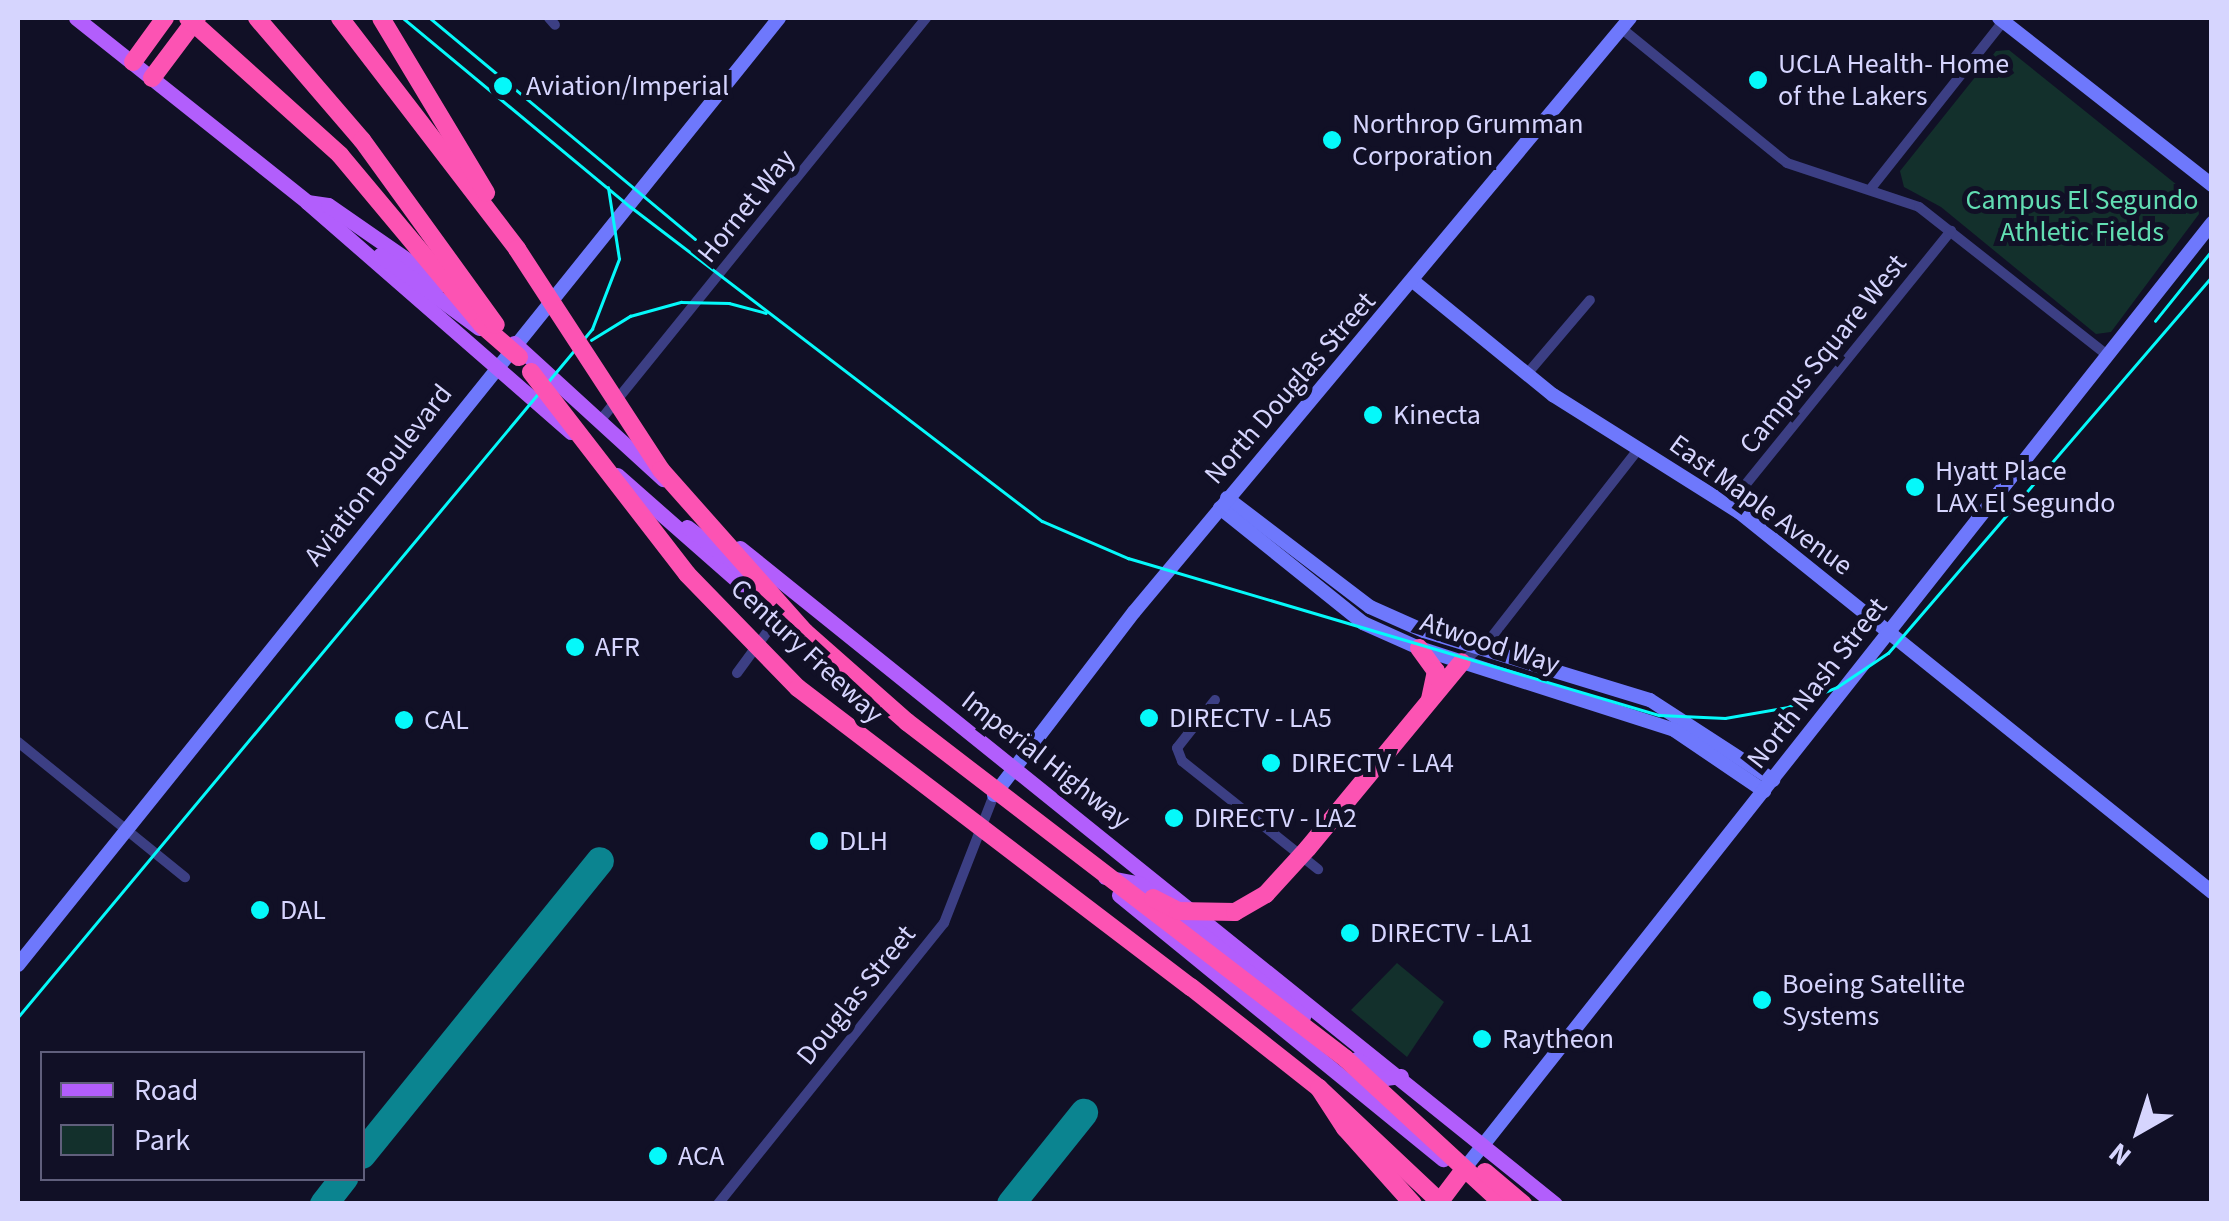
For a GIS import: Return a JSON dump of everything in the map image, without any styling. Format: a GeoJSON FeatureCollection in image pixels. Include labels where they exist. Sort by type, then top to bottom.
{"type":"FeatureCollection","features":[{"type":"Feature","properties":{"kind":"highway"},"geometry":{"type":"LineString","coordinates":[[133,62],[165,18]]}},
{"type":"Feature","properties":{"kind":"highway"},"geometry":{"type":"LineString","coordinates":[[188,18],[328,143],[482,325],[518,351]]}},
{"type":"Feature","properties":{"kind":"highway"},"geometry":{"type":"LineString","coordinates":[[152,78],[197,18]]}},
{"type":"Feature","properties":{"kind":"highway","name":"Century Freeway"},"geometry":{"type":"LineString","coordinates":[[257,18],[362,140],[686,574],[798,688],[1319,1088],[1440,1204]]}},
{"type":"Feature","properties":{"kind":"highway","name":"Century Freeway"},"geometry":{"type":"LineString","coordinates":[[340,18],[516,249],[652,457],[763,590],[908,722],[1096,871],[1346,1060],[1500,1204]]}},
{"type":"Feature","properties":{"kind":"highway"},"geometry":{"type":"LineString","coordinates":[[381,18],[516,249]]}},
{"type":"Feature","properties":{"kind":"highway"},"geometry":{"type":"LineString","coordinates":[[1419,648],[1436,671],[1430,700]]}},
{"type":"Feature","properties":{"kind":"highway"},"geometry":{"type":"LineString","coordinates":[[1096,871],[1178,911],[1235,912],[1284,876],[1462,662]]}},
{"type":"Feature","properties":{"kind":"highway"},"geometry":{"type":"LineString","coordinates":[[1346,1060],[1523,1204]]}},
{"type":"Feature","properties":{"kind":"highway"},"geometry":{"type":"LineString","coordinates":[[1319,1088],[1345,1128],[1413,1204]]}},
{"type":"Feature","properties":{"kind":"highway"},"geometry":{"type":"LineString","coordinates":[[1440,1204],[1461,1174]]}},
{"type":"Feature","properties":{"kind":"main road"},"geometry":{"type":"LineString","coordinates":[[76,18],[308,202],[778,617],[994,795],[1096,871],[1500,1204]]}},
{"type":"Feature","properties":{"kind":"main road"},"geometry":{"type":"LineString","coordinates":[[308,202],[328,205],[358,225],[518,351]]}},
{"type":"Feature","properties":{"kind":"main road"},"geometry":{"type":"LineString","coordinates":[[340,233],[360,240],[502,344],[518,351]]}},
{"type":"Feature","properties":{"kind":"main road","name":"Imperial Highway"},"geometry":{"type":"LineString","coordinates":[[518,351],[801,598],[1013,766],[1247,961],[1401,1076],[1554,1204]]}},
{"type":"Feature","properties":{"kind":"main road"},"geometry":{"type":"LineString","coordinates":[[654,508],[780,597],[801,598]]}},
{"type":"Feature","properties":{"kind":"main road"},"geometry":{"type":"LineString","coordinates":[[1096,871],[1140,884],[1247,961]]}},
{"type":"Feature","properties":{"kind":"street","name":"Aviation Boulevard"},"geometry":{"type":"LineString","coordinates":[[18,966],[497,365],[518,351],[780,18]]}},
{"type":"Feature","properties":{"kind":"street","name":"Hornet Way"},"geometry":{"type":"LineString","coordinates":[[599,422],[926,18]]}},
{"type":"Feature","properties":{"kind":"street"},"geometry":{"type":"LineString","coordinates":[[1872,187],[2003,19],[2212,185]]}},
{"type":"Feature","properties":{"kind":"street"},"geometry":{"type":"LineString","coordinates":[[1625,23],[1788,163],[1827,180],[1872,187],[1919,207],[2107,356]]}},
{"type":"Feature","properties":{"kind":"street","name":"North Douglas Street"},"geometry":{"type":"LineString","coordinates":[[994,795],[1223,503],[1413,281],[1625,23]]}},
{"type":"Feature","properties":{"kind":"street","name":"North Nash Street"},"geometry":{"type":"LineString","coordinates":[[1461,1174],[2212,224]]}},
{"type":"Feature","properties":{"kind":"street","name":"Campus Square West"},"geometry":{"type":"LineString","coordinates":[[1729,505],[1950,230]]}},
{"type":"Feature","properties":{"kind":"street","name":"East Maple Avenue"},"geometry":{"type":"LineString","coordinates":[[1413,281],[1527,374],[1729,505],[2212,892]]}},
{"type":"Feature","properties":{"kind":"street"},"geometry":{"type":"LineString","coordinates":[[1527,374],[1590,300]]}},
{"type":"Feature","properties":{"kind":"street"},"geometry":{"type":"LineString","coordinates":[[1462,662],[1479,648],[1639,448]]}},
{"type":"Feature","properties":{"kind":"street","name":"Atwood Way"},"geometry":{"type":"LineString","coordinates":[[1223,503],[1354,598],[1479,648],[1650,700],[1768,785]]}},
{"type":"Feature","properties":{"kind":"street","name":"Atwood Way"},"geometry":{"type":"LineString","coordinates":[[1223,503],[1342,609],[1419,648],[1674,730],[1768,785]]}},
{"type":"Feature","properties":{"kind":"street"},"geometry":{"type":"LineString","coordinates":[[737,673],[778,617]]}},
{"type":"Feature","properties":{"kind":"street"},"geometry":{"type":"LineString","coordinates":[[1215,700],[1177,748],[1182,761],[1318,869]]}},
{"type":"Feature","properties":{"kind":"street"},"geometry":{"type":"LineString","coordinates":[[18,742],[185,877]]}},
{"type":"Feature","properties":{"kind":"street","name":"Douglas Street"},"geometry":{"type":"LineString","coordinates":[[718,1204],[944,923],[994,795]]}},
{"type":"Feature","properties":{"kind":"street"},"geometry":{"type":"LineString","coordinates":[[1229,984],[1247,961]]}},
{"type":"Feature","properties":{"kind":"green space","name":"Campus El Segundo Athletic Fields"},"geometry":{"type":"Polygon","coordinates":[[[2009,50],[2197,201],[2199,214],[2111,332],[2096,334],[1941,207],[1904,187],[1900,171],[1996,51],[2009,50]]]}},
{"type":"Feature","properties":{"kind":"green space"},"geometry":{"type":"Polygon","coordinates":[[[1397,963],[1444,1002],[1407,1057],[1351,1010],[1397,963]]]}},
{"type":"Feature","properties":{"kind":"taxiway"},"geometry":{"type":"LineString","coordinates":[[365,1151],[600,861]]}},
{"type":"Feature","properties":{"kind":"taxiway"},"geometry":{"type":"LineString","coordinates":[[1011,1204],[1084,1113]]}},
{"type":"Feature","properties":{"kind":"taxiway"},"geometry":{"type":"LineString","coordinates":[[324,1204],[342,1181]]}},
{"type":"Feature","properties":{"kind":"tram line"},"geometry":{"type":"LineString","coordinates":[[403,18],[631,207],[1042,521],[1128,558],[1659,715],[1725,718],[1788,707],[1837,687],[1888,653],[2212,276]]}},
{"type":"Feature","properties":{"kind":"tram line"},"geometry":{"type":"LineString","coordinates":[[430,18],[695,239]]}},
{"type":"Feature","properties":{"kind":"tram line"},"geometry":{"type":"LineString","coordinates":[[18,1017],[592,329],[619,259],[608,188]]}},
{"type":"Feature","properties":{"kind":"tram line"},"geometry":{"type":"LineString","coordinates":[[2155,321],[2212,250]]}},
{"type":"Feature","properties":{"kind":"tram line"},"geometry":{"type":"LineString","coordinates":[[591,340],[630,316],[681,302],[729,303],[766,313]]}},
{"type":"Feature","properties":{"kind":"place","name":"UCLA Health- Home of the Lakers"},"geometry":{"type":"Point","coordinates":[1758,80]}},
{"type":"Feature","properties":{"kind":"place","name":"Aviation/Imperial"},"geometry":{"type":"Point","coordinates":[503,86]}},
{"type":"Feature","properties":{"kind":"place","name":"Northrop Grumman Corporation"},"geometry":{"type":"Point","coordinates":[1332,140]}},
{"type":"Feature","properties":{"kind":"place","name":"Kinecta"},"geometry":{"type":"Point","coordinates":[1373,415]}},
{"type":"Feature","properties":{"kind":"place","name":"Hyatt Place LAX El Segundo"},"geometry":{"type":"Point","coordinates":[1915,487]}},
{"type":"Feature","properties":{"kind":"place","name":"AFR"},"geometry":{"type":"Point","coordinates":[575,647]}},
{"type":"Feature","properties":{"kind":"place","name":"DIRECTV - LA5"},"geometry":{"type":"Point","coordinates":[1149,718]}},
{"type":"Feature","properties":{"kind":"place","name":"CAL"},"geometry":{"type":"Point","coordinates":[404,720]}},
{"type":"Feature","properties":{"kind":"place","name":"DIRECTV - LA4"},"geometry":{"type":"Point","coordinates":[1271,763]}},
{"type":"Feature","properties":{"kind":"place","name":"DIRECTV - LA2"},"geometry":{"type":"Point","coordinates":[1174,818]}},
{"type":"Feature","properties":{"kind":"place","name":"DLH"},"geometry":{"type":"Point","coordinates":[819,841]}},
{"type":"Feature","properties":{"kind":"place","name":"DAL"},"geometry":{"type":"Point","coordinates":[260,910]}},
{"type":"Feature","properties":{"kind":"place","name":"DIRECTV - LA1"},"geometry":{"type":"Point","coordinates":[1350,933]}},
{"type":"Feature","properties":{"kind":"place","name":"Boeing Satellite Systems"},"geometry":{"type":"Point","coordinates":[1762,1000]}},
{"type":"Feature","properties":{"kind":"place","name":"Raytheon"},"geometry":{"type":"Point","coordinates":[1482,1039]}},
{"type":"Feature","properties":{"kind":"place","name":"ACA"},"geometry":{"type":"Point","coordinates":[658,1156]}}]}
